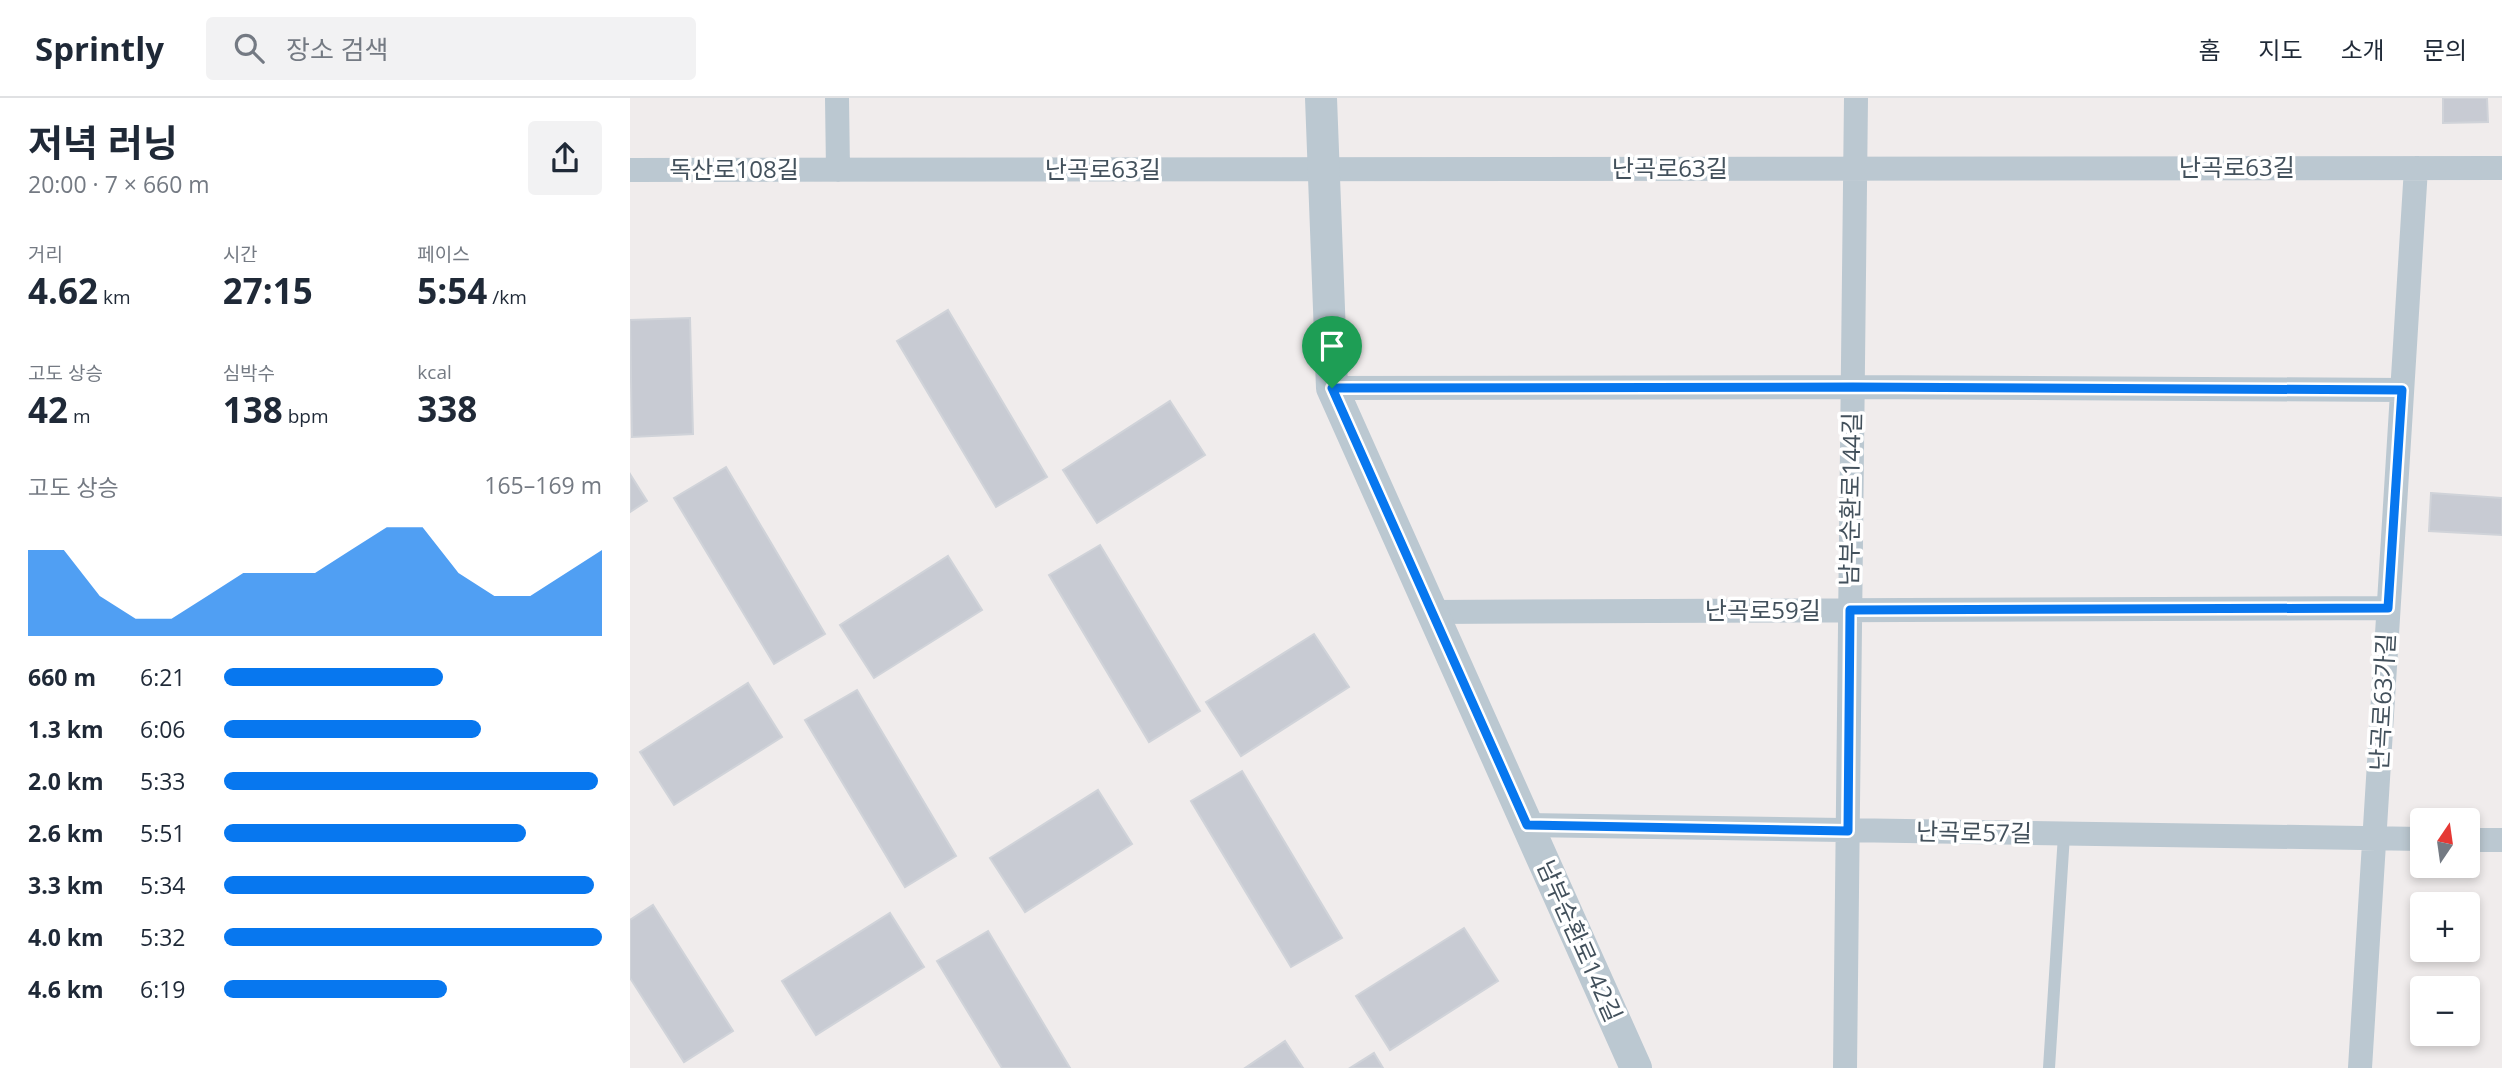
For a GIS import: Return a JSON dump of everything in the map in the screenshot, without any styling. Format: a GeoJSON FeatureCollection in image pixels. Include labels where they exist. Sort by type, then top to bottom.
{"type":"FeatureCollection","features":[{"type":"Feature","properties":{"kind":"street"},"geometry":{"type":"LineString","coordinates":[[837,98],[838,170]]}},
{"type":"Feature","properties":{"kind":"street","name":"남부순환로142길"},"geometry":{"type":"LineString","coordinates":[[1321,98],[1332,388],[1636,1068]]}},
{"type":"Feature","properties":{"kind":"street","name":"남부순환로144길"},"geometry":{"type":"LineString","coordinates":[[1845,1068],[1856,98]]}},
{"type":"Feature","properties":{"kind":"street","name":"난곡로63가길"},"geometry":{"type":"LineString","coordinates":[[2360,1068],[2416,168]]}},
{"type":"Feature","properties":{"kind":"street","name":"난곡로63길"},"geometry":{"type":"LineString","coordinates":[[838,170],[2502,168]]}},
{"type":"Feature","properties":{"kind":"street","name":"독산로108길"},"geometry":{"type":"LineString","coordinates":[[630,170],[838,170]]}},
{"type":"Feature","properties":{"kind":"street"},"geometry":{"type":"LineString","coordinates":[[1332,388],[2402,390]]}},
{"type":"Feature","properties":{"kind":"street","name":"난곡로59길"},"geometry":{"type":"LineString","coordinates":[[1432,612],[2388,608]]}},
{"type":"Feature","properties":{"kind":"street","name":"난곡로57길"},"geometry":{"type":"LineString","coordinates":[[1527,825],[2410,839]]}},
{"type":"Feature","properties":{"kind":"street"},"geometry":{"type":"LineString","coordinates":[[2480,840],[2502,840]]}},
{"type":"Feature","properties":{"kind":"lane"},"geometry":{"type":"LineString","coordinates":[[2049,1068],[2064,835]]}},
{"type":"Feature","properties":{"kind":"building"},"geometry":{"type":"Polygon","coordinates":[[[2443,98],[2487,98],[2488,122],[2443,123],[2443,98]]]}},
{"type":"Feature","properties":{"kind":"building"},"geometry":{"type":"Polygon","coordinates":[[[948,310],[1047,477],[996,507],[897,341],[948,310]]]}},
{"type":"Feature","properties":{"kind":"building"},"geometry":{"type":"Polygon","coordinates":[[[690,318],[693,434],[632,437],[630,320],[690,318]]]}},
{"type":"Feature","properties":{"kind":"building"},"geometry":{"type":"Polygon","coordinates":[[[1170,401],[1205,455],[1097,523],[1063,470],[1170,401]]]}},
{"type":"Feature","properties":{"kind":"building"},"geometry":{"type":"Polygon","coordinates":[[[726,467],[825,634],[774,664],[674,498],[726,467]]]}},
{"type":"Feature","properties":{"kind":"building"},"geometry":{"type":"Polygon","coordinates":[[[630,474],[647,501],[630,512],[630,474]]]}},
{"type":"Feature","properties":{"kind":"building"},"geometry":{"type":"Polygon","coordinates":[[[2431,493],[2502,498],[2502,535],[2429,531],[2431,493]]]}},
{"type":"Feature","properties":{"kind":"building"},"geometry":{"type":"Polygon","coordinates":[[[1100,545],[1200,711],[1149,742],[1049,575],[1100,545]]]}},
{"type":"Feature","properties":{"kind":"building"},"geometry":{"type":"Polygon","coordinates":[[[948,556],[982,610],[874,678],[840,625],[948,556]]]}},
{"type":"Feature","properties":{"kind":"building"},"geometry":{"type":"Polygon","coordinates":[[[1314,634],[1349,687],[1241,756],[1206,702],[1314,634]]]}},
{"type":"Feature","properties":{"kind":"building"},"geometry":{"type":"Polygon","coordinates":[[[748,683],[782,737],[674,805],[640,752],[748,683]]]}},
{"type":"Feature","properties":{"kind":"building"},"geometry":{"type":"Polygon","coordinates":[[[857,690],[956,856],[905,887],[805,720],[857,690]]]}},
{"type":"Feature","properties":{"kind":"building"},"geometry":{"type":"Polygon","coordinates":[[[1242,771],[1342,938],[1291,967],[1191,801],[1242,771]]]}},
{"type":"Feature","properties":{"kind":"building"},"geometry":{"type":"Polygon","coordinates":[[[1098,790],[1132,844],[1025,912],[990,858],[1098,790]]]}},
{"type":"Feature","properties":{"kind":"building"},"geometry":{"type":"Polygon","coordinates":[[[653,905],[733,1031],[684,1062],[630,978],[630,920],[653,905]]]}},
{"type":"Feature","properties":{"kind":"building"},"geometry":{"type":"Polygon","coordinates":[[[890,913],[924,967],[816,1035],[782,981],[890,913]]]}},
{"type":"Feature","properties":{"kind":"building"},"geometry":{"type":"Polygon","coordinates":[[[1464,928],[1498,981],[1390,1050],[1356,996],[1464,928]]]}},
{"type":"Feature","properties":{"kind":"building"},"geometry":{"type":"Polygon","coordinates":[[[988,931],[1070,1068],[1002,1068],[937,961],[988,931]]]}},
{"type":"Feature","properties":{"kind":"building"},"geometry":{"type":"Polygon","coordinates":[[[1285,1041],[1303,1068],[1245,1068],[1285,1041]]]}},
{"type":"Feature","properties":{"kind":"building"},"geometry":{"type":"Polygon","coordinates":[[[1374,1053],[1383,1068],[1350,1068],[1374,1053]]]}},
{"type":"Feature","properties":{"kind":"route"},"geometry":{"type":"LineString","coordinates":[[1332,388],[2402,390],[2388,608],[1850,610],[1848,831],[1527,825],[1332,388]]}}]}
